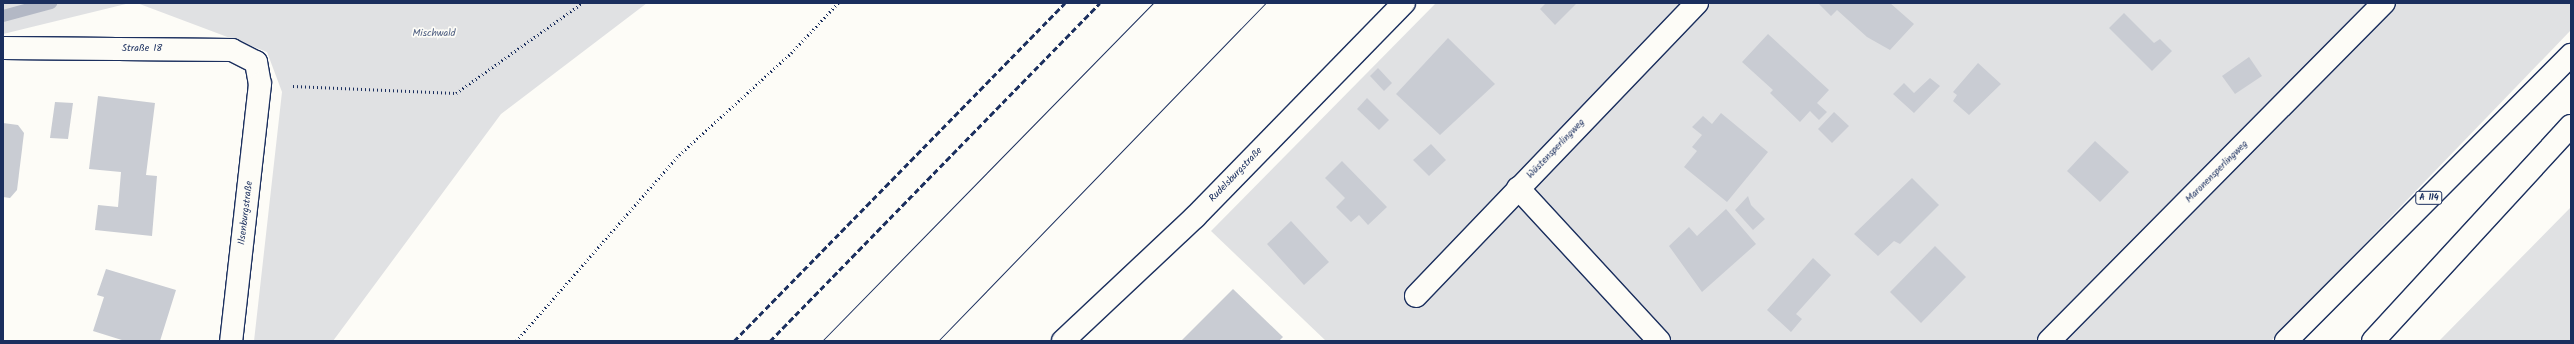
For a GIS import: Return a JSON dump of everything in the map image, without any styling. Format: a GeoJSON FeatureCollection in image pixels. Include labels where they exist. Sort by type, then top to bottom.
{"type":"FeatureCollection","features":[{"type":"Feature","properties":{"kind":"main road","name":"Rudelsburgstraße"},"geometry":{"type":"LineString","coordinates":[[1063,341],[1195,217],[1404,3]]}},
{"type":"Feature","properties":{"kind":"main road","name":"Wüstensperlingweg"},"geometry":{"type":"LineString","coordinates":[[1416,296],[1697,3]]}},
{"type":"Feature","properties":{"kind":"main road","name":"Maronensperlingweg"},"geometry":{"type":"LineString","coordinates":[[2050,341],[2384,3]]}},
{"type":"Feature","properties":{"kind":"main road","name":"Straße 18"},"geometry":{"type":"LineString","coordinates":[[3,48],[232,50],[256,62],[260,84]]}},
{"type":"Feature","properties":{"kind":"main road","name":"A 114"},"geometry":{"type":"LineString","coordinates":[[2286,341],[2571,55]]}},
{"type":"Feature","properties":{"kind":"main road","name":"Ilsenburgstraße"},"geometry":{"type":"LineString","coordinates":[[231,341],[260,84]]}},
{"type":"Feature","properties":{"kind":"main road"},"geometry":{"type":"LineString","coordinates":[[2373,341],[2571,126]]}},
{"type":"Feature","properties":{"kind":"main road"},"geometry":{"type":"LineString","coordinates":[[1518,188],[1659,341]]}},
{"type":"Feature","properties":{"kind":"path"},"geometry":{"type":"LineString","coordinates":[[260,84],[456,93],[582,3]]}},
{"type":"Feature","properties":{"kind":"path"},"geometry":{"type":"LineString","coordinates":[[516,341],[679,154],[790,53],[838,3]]}},
{"type":"Feature","properties":{"kind":"green space"},"geometry":{"type":"Polygon","coordinates":[[[3,3],[130,3],[3,34],[3,3]]]}},
{"type":"Feature","properties":{"kind":"green space","name":"Mischwald"},"geometry":{"type":"Polygon","coordinates":[[[137,3],[647,3],[501,114],[333,341],[254,341],[282,92],[267,52],[137,3]]]}},
{"type":"Feature","properties":{"kind":"green space"},"geometry":{"type":"Polygon","coordinates":[[[1436,3],[2571,3],[2571,30],[2271,341],[1326,341],[1211,231],[1436,3]]]}},
{"type":"Feature","properties":{"kind":"green space"},"geometry":{"type":"Polygon","coordinates":[[[2571,207],[2571,341],[2439,341],[2440,340],[2571,207]]]}},
{"type":"Feature","properties":{"kind":"building"},"geometry":{"type":"Polygon","coordinates":[[[1546,3],[1576,4],[1555,25],[1540,9],[1546,3]]]}},
{"type":"Feature","properties":{"kind":"building"},"geometry":{"type":"Polygon","coordinates":[[[1818,3],[1890,3],[1914,24],[1890,50],[1867,37],[1837,10],[1831,16],[1818,3]]]}},
{"type":"Feature","properties":{"kind":"building"},"geometry":{"type":"Polygon","coordinates":[[[2124,13],[2154,43],[2160,39],[2172,51],[2152,71],[2109,28],[2124,13]]]}},
{"type":"Feature","properties":{"kind":"building"},"geometry":{"type":"Polygon","coordinates":[[[1768,34],[1829,90],[1817,103],[1827,112],[1819,120],[1810,111],[1800,122],[1770,93],[1773,90],[1742,62],[1768,34]]]}},
{"type":"Feature","properties":{"kind":"building"},"geometry":{"type":"Polygon","coordinates":[[[1448,38],[1495,84],[1440,135],[1396,94],[1448,38]]]}},
{"type":"Feature","properties":{"kind":"building"},"geometry":{"type":"Polygon","coordinates":[[[2249,57],[2262,76],[2235,94],[2222,76],[2249,57]]]}},
{"type":"Feature","properties":{"kind":"building"},"geometry":{"type":"Polygon","coordinates":[[[1978,63],[2001,84],[1969,115],[1953,101],[1957,95],[1953,92],[1978,63]]]}},
{"type":"Feature","properties":{"kind":"building"},"geometry":{"type":"Polygon","coordinates":[[[1378,68],[1392,83],[1384,91],[1370,76],[1378,68]]]}},
{"type":"Feature","properties":{"kind":"building"},"geometry":{"type":"Polygon","coordinates":[[[1930,78],[1940,86],[1914,113],[1893,94],[1904,83],[1914,93],[1930,78]]]}},
{"type":"Feature","properties":{"kind":"building"},"geometry":{"type":"Polygon","coordinates":[[[98,96],[155,103],[146,175],[157,176],[152,236],[95,230],[98,205],[118,207],[121,172],[89,169],[98,96]]]}},
{"type":"Feature","properties":{"kind":"building"},"geometry":{"type":"Polygon","coordinates":[[[1367,98],[1389,120],[1379,130],[1357,109],[1367,98]]]}},
{"type":"Feature","properties":{"kind":"building"},"geometry":{"type":"Polygon","coordinates":[[[55,102],[73,103],[68,139],[50,138],[55,102]]]}},
{"type":"Feature","properties":{"kind":"building"},"geometry":{"type":"Polygon","coordinates":[[[1834,112],[1849,126],[1832,143],[1818,129],[1834,112]]]}},
{"type":"Feature","properties":{"kind":"building"},"geometry":{"type":"Polygon","coordinates":[[[1721,113],[1768,152],[1727,202],[1684,167],[1697,151],[1692,147],[1702,135],[1692,127],[1703,116],[1712,124],[1721,113]]]}},
{"type":"Feature","properties":{"kind":"building"},"geometry":{"type":"Polygon","coordinates":[[[3,123],[18,125],[24,133],[17,190],[10,198],[3,197],[3,123]]]}},
{"type":"Feature","properties":{"kind":"building"},"geometry":{"type":"Polygon","coordinates":[[[2095,141],[2129,172],[2100,202],[2067,171],[2095,141]]]}},
{"type":"Feature","properties":{"kind":"building"},"geometry":{"type":"Polygon","coordinates":[[[1431,144],[1446,160],[1429,176],[1413,160],[1431,144]]]}},
{"type":"Feature","properties":{"kind":"building"},"geometry":{"type":"Polygon","coordinates":[[[1342,161],[1387,207],[1368,225],[1359,215],[1351,222],[1336,207],[1345,198],[1325,178],[1342,161]]]}},
{"type":"Feature","properties":{"kind":"building"},"geometry":{"type":"Polygon","coordinates":[[[1912,178],[1939,205],[1900,244],[1894,241],[1878,256],[1854,234],[1912,178]]]}},
{"type":"Feature","properties":{"kind":"building"},"geometry":{"type":"Polygon","coordinates":[[[1748,196],[1751,205],[1765,219],[1753,230],[1735,210],[1748,196]]]}},
{"type":"Feature","properties":{"kind":"building"},"geometry":{"type":"Polygon","coordinates":[[[1726,209],[1756,244],[1702,292],[1669,246],[1689,227],[1697,236],[1726,209]]]}},
{"type":"Feature","properties":{"kind":"building"},"geometry":{"type":"Polygon","coordinates":[[[1291,221],[1329,262],[1304,285],[1267,244],[1291,221]]]}},
{"type":"Feature","properties":{"kind":"building"},"geometry":{"type":"Polygon","coordinates":[[[1935,246],[1966,277],[1921,323],[1890,292],[1935,246]]]}},
{"type":"Feature","properties":{"kind":"building"},"geometry":{"type":"Polygon","coordinates":[[[1813,258],[1831,275],[1796,314],[1802,319],[1791,332],[1767,310],[1813,258]]]}},
{"type":"Feature","properties":{"kind":"building"},"geometry":{"type":"Polygon","coordinates":[[[106,269],[176,290],[160,341],[125,341],[93,331],[104,297],[97,295],[106,269]]]}},
{"type":"Feature","properties":{"kind":"building"},"geometry":{"type":"Polygon","coordinates":[[[1233,289],[1283,337],[1279,341],[1181,341],[1233,289]]]}},
{"type":"Feature","properties":{"kind":"waterway"},"geometry":{"type":"LineString","coordinates":[[3,16],[51,3]]}},
{"type":"Feature","properties":{"kind":"tram line"},"geometry":{"type":"LineString","coordinates":[[822,341],[1153,3]]}},
{"type":"Feature","properties":{"kind":"tram line"},"geometry":{"type":"LineString","coordinates":[[938,341],[1265,3]]}},
{"type":"Feature","properties":{"kind":"railway"},"geometry":{"type":"LineString","coordinates":[[734,341],[1065,3]]}},
{"type":"Feature","properties":{"kind":"railway"},"geometry":{"type":"LineString","coordinates":[[770,341],[1100,3]]}}]}
